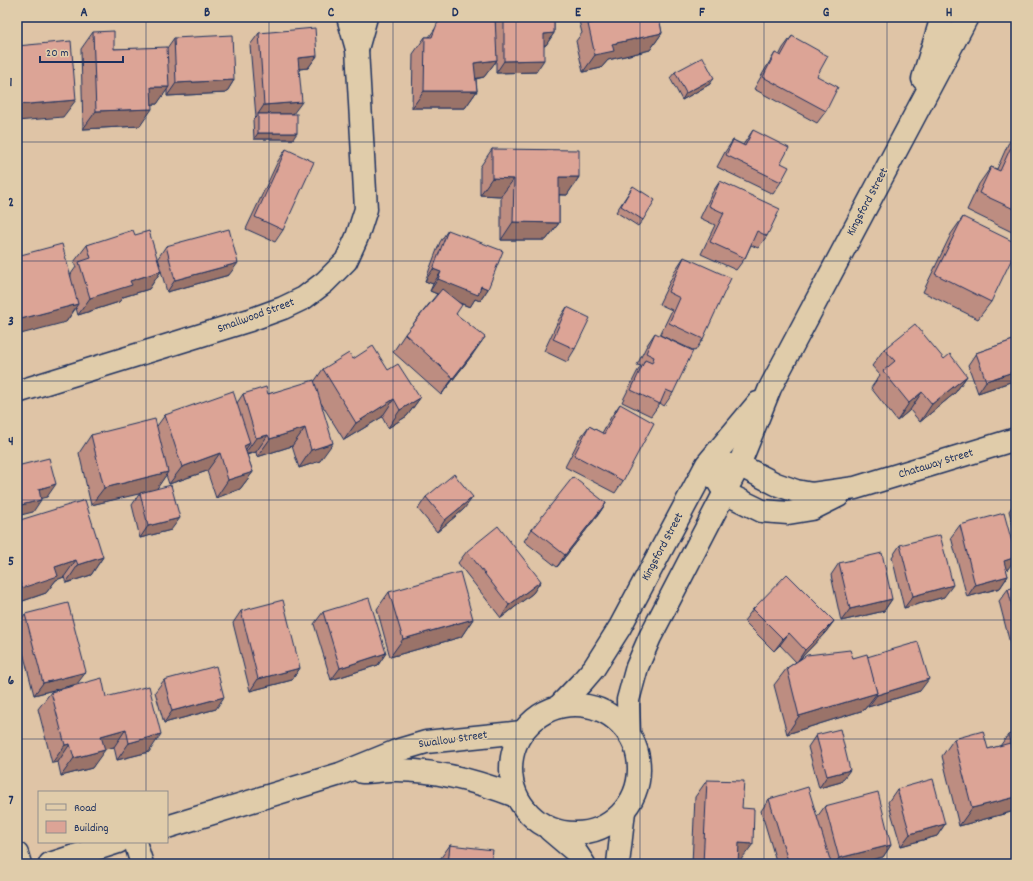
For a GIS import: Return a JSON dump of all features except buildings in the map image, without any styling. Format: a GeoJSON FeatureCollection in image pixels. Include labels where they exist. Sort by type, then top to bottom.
{"type":"FeatureCollection","features":[{"type":"Feature","properties":{"kind":"street","name":"Smallwood Street"},"geometry":{"type":"LineString","coordinates":[[17,392],[250,320],[282,308],[304,298],[325,282],[346,261],[357,237],[366,209],[357,49],[348,17]]}},
{"type":"Feature","properties":{"kind":"street","name":"Smallwood Street"},"geometry":{"type":"LineString","coordinates":[[357,49],[366,17]]}},
{"type":"Feature","properties":{"kind":"street"},"geometry":{"type":"LineString","coordinates":[[909,126],[942,17]]}},
{"type":"Feature","properties":{"kind":"street","name":"Kingsford Street"},"geometry":{"type":"LineString","coordinates":[[629,734],[628,700],[637,667],[650,637],[739,465],[770,388],[967,17]]}},
{"type":"Feature","properties":{"kind":"street","name":"Kingsford Street"},"geometry":{"type":"LineString","coordinates":[[558,707],[590,672],[616,635],[707,464],[770,388]]}},
{"type":"Feature","properties":{"kind":"street","name":"Chataway Street"},"geometry":{"type":"LineString","coordinates":[[707,464],[739,465],[776,484],[796,491],[812,494],[855,488],[1016,439]]}},
{"type":"Feature","properties":{"kind":"street"},"geometry":{"type":"LineString","coordinates":[[707,464],[725,493]]}},
{"type":"Feature","properties":{"kind":"street","name":"Chataway Street"},"geometry":{"type":"LineString","coordinates":[[725,493],[762,511],[788,513],[812,509],[855,488]]}},
{"type":"Feature","properties":{"kind":"street"},"geometry":{"type":"LineString","coordinates":[[546,827],[568,834],[590,832],[609,824],[624,811],[634,793],[639,773],[637,753],[629,734],[615,719],[598,708],[578,704],[558,707],[537,716],[522,732],[512,752],[510,775],[516,796],[528,814],[576,852],[584,864]]}},
{"type":"Feature","properties":{"kind":"street","name":"Swallow Street"},"geometry":{"type":"LineString","coordinates":[[168,827],[340,774],[399,750],[426,742],[522,732]]}},
{"type":"Feature","properties":{"kind":"street","name":"Swallow Street"},"geometry":{"type":"LineString","coordinates":[[340,774],[393,770],[452,776],[486,784],[516,796]]}},
{"type":"Feature","properties":{"kind":"street"},"geometry":{"type":"LineString","coordinates":[[618,864],[624,811]]}},
{"type":"Feature","properties":{"kind":"street"},"geometry":{"type":"LineString","coordinates":[[50,864],[115,843]]}},
{"type":"Feature","properties":{"kind":"street"},"geometry":{"type":"LineString","coordinates":[[135,843],[142,864]]}},
{"type":"Feature","properties":{"kind":"street"},"geometry":{"type":"LineString","coordinates":[[17,854],[20,864]]}}]}
